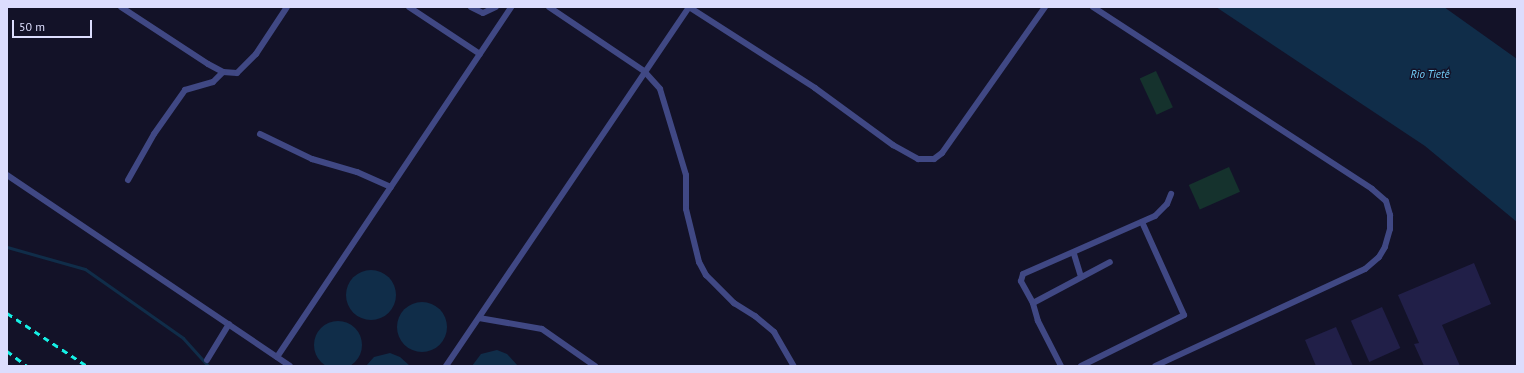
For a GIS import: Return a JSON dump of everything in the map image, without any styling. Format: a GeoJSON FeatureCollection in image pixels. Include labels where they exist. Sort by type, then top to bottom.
{"type":"FeatureCollection","features":[{"type":"Feature","properties":{"kind":"lane"},"geometry":{"type":"LineString","coordinates":[[121,7],[194,56],[223,72],[237,73],[245,67],[287,7]]}},
{"type":"Feature","properties":{"kind":"lane"},"geometry":{"type":"LineString","coordinates":[[409,7],[480,54]]}},
{"type":"Feature","properties":{"kind":"lane"},"geometry":{"type":"LineString","coordinates":[[471,7],[483,13],[496,7]]}},
{"type":"Feature","properties":{"kind":"lane"},"geometry":{"type":"LineString","coordinates":[[277,357],[511,7]]}},
{"type":"Feature","properties":{"kind":"lane"},"geometry":{"type":"LineString","coordinates":[[549,7],[644,72],[660,89],[686,175],[686,209],[690,233],[699,262],[706,275],[734,303],[755,316],[774,332],[794,366]]}},
{"type":"Feature","properties":{"kind":"lane"},"geometry":{"type":"LineString","coordinates":[[446,366],[689,7],[815,88],[893,145],[918,159],[934,158],[942,153],[1045,7]]}},
{"type":"Feature","properties":{"kind":"lane"},"geometry":{"type":"LineString","coordinates":[[1093,7],[1372,189],[1386,201],[1390,215],[1390,229],[1385,247],[1379,257],[1365,269],[1155,366]]}},
{"type":"Feature","properties":{"kind":"lane"},"geometry":{"type":"LineString","coordinates":[[128,180],[154,134],[185,90],[214,82],[223,72]]}},
{"type":"Feature","properties":{"kind":"lane"},"geometry":{"type":"LineString","coordinates":[[260,134],[312,159],[357,172],[391,187]]}},
{"type":"Feature","properties":{"kind":"lane"},"geometry":{"type":"LineString","coordinates":[[7,175],[290,366]]}},
{"type":"Feature","properties":{"kind":"lane"},"geometry":{"type":"LineString","coordinates":[[1061,366],[1038,321],[1033,303],[1021,281],[1023,274],[1074,254],[1142,222],[1162,209],[1171,194]]}},
{"type":"Feature","properties":{"kind":"lane"},"geometry":{"type":"LineString","coordinates":[[1081,366],[1184,315],[1142,222]]}},
{"type":"Feature","properties":{"kind":"lane"},"geometry":{"type":"LineString","coordinates":[[1074,254],[1081,277]]}},
{"type":"Feature","properties":{"kind":"lane"},"geometry":{"type":"LineString","coordinates":[[1033,303],[1110,262]]}},
{"type":"Feature","properties":{"kind":"lane"},"geometry":{"type":"LineString","coordinates":[[479,318],[542,329],[595,366]]}},
{"type":"Feature","properties":{"kind":"lane"},"geometry":{"type":"LineString","coordinates":[[207,360],[229,324]]}},
{"type":"Feature","properties":{"kind":"green space"},"geometry":{"type":"Polygon","coordinates":[[[1156,71],[1173,107],[1157,115],[1140,79],[1156,71]]]}},
{"type":"Feature","properties":{"kind":"green space"},"geometry":{"type":"Polygon","coordinates":[[[1229,167],[1240,192],[1200,210],[1189,185],[1229,167]]]}},
{"type":"Feature","properties":{"kind":"water","name":"Rio Tietê"},"geometry":{"type":"Polygon","coordinates":[[[1216,7],[1444,7],[1517,59],[1517,222],[1425,146],[1216,7]]]}},
{"type":"Feature","properties":{"kind":"water"},"geometry":{"type":"Polygon","coordinates":[[[371,270],[381,272],[389,277],[394,285],[396,295],[394,305],[389,313],[381,318],[371,320],[361,318],[353,313],[348,305],[346,295],[348,285],[353,277],[361,272],[371,270]]]}},
{"type":"Feature","properties":{"kind":"water"},"geometry":{"type":"Polygon","coordinates":[[[422,302],[432,304],[440,309],[445,317],[447,327],[445,337],[440,345],[432,350],[422,352],[412,350],[404,345],[399,337],[397,327],[399,317],[404,309],[412,304],[422,302]]]}},
{"type":"Feature","properties":{"kind":"water"},"geometry":{"type":"Polygon","coordinates":[[[333,321],[343,321],[352,325],[358,331],[361,336],[361,354],[352,365],[343,369],[333,369],[324,365],[318,359],[314,350],[314,340],[318,331],[324,325],[333,321]]]}},
{"type":"Feature","properties":{"kind":"water"},"geometry":{"type":"Polygon","coordinates":[[[497,350],[507,354],[518,366],[472,366],[481,354],[497,350]]]}},
{"type":"Feature","properties":{"kind":"water"},"geometry":{"type":"Polygon","coordinates":[[[390,353],[400,357],[410,366],[366,366],[374,357],[390,353]]]}},
{"type":"Feature","properties":{"kind":"building"},"geometry":{"type":"Polygon","coordinates":[[[1474,263],[1491,304],[1442,325],[1460,366],[1424,366],[1414,344],[1419,343],[1398,295],[1474,263]]]}},
{"type":"Feature","properties":{"kind":"building"},"geometry":{"type":"Polygon","coordinates":[[[1382,307],[1400,348],[1369,362],[1351,321],[1382,307]]]}},
{"type":"Feature","properties":{"kind":"building"},"geometry":{"type":"Polygon","coordinates":[[[1336,327],[1353,366],[1316,366],[1305,340],[1336,327]]]}},
{"type":"Feature","properties":{"kind":"waterway"},"geometry":{"type":"LineString","coordinates":[[7,247],[85,269],[183,338],[208,366]]}},
{"type":"Feature","properties":{"kind":"railway"},"geometry":{"type":"LineString","coordinates":[[7,313],[87,366]]}},
{"type":"Feature","properties":{"kind":"railway"},"geometry":{"type":"LineString","coordinates":[[7,351],[27,366]]}}]}
